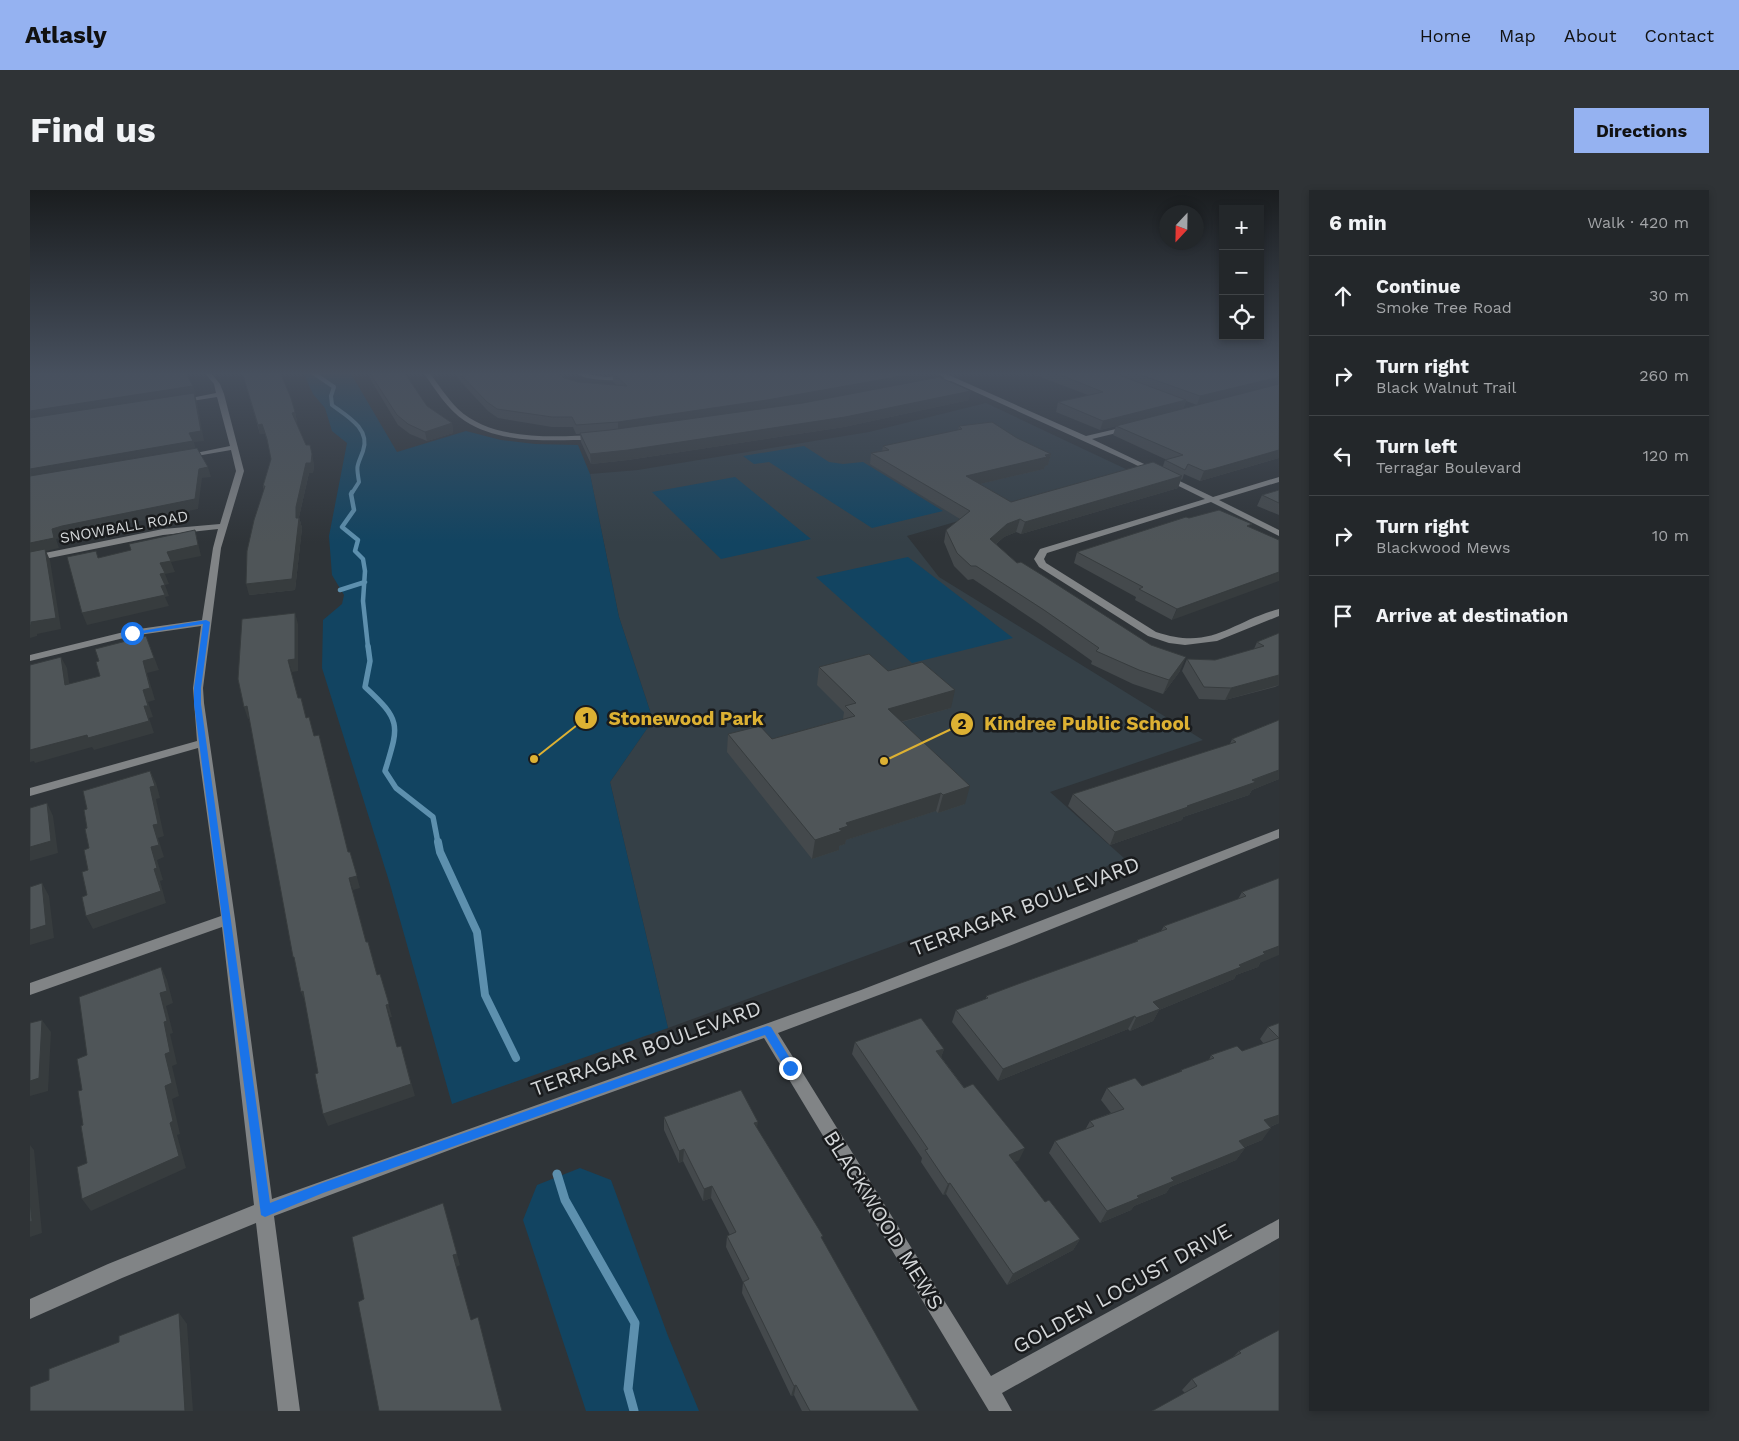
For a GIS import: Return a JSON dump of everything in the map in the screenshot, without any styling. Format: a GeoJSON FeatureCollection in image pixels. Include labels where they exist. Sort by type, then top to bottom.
{"type":"FeatureCollection","features":[{"type":"Feature","properties":{"kind":"street"},"geometry":{"type":"LineString","coordinates":[[230,429],[240,471],[217,548],[198,688],[202,743],[228,918],[289,1411]]}},
{"type":"Feature","properties":{"kind":"street"},"geometry":{"type":"LineString","coordinates":[[492,429],[510,434],[541,438],[575,439],[602,436]]}},
{"type":"Feature","properties":{"kind":"street"},"geometry":{"type":"LineString","coordinates":[[1062,429],[1135,461],[1279,533]]}},
{"type":"Feature","properties":{"kind":"street"},"geometry":{"type":"LineString","coordinates":[[1084,439],[1121,429]]}},
{"type":"Feature","properties":{"kind":"street"},"geometry":{"type":"LineString","coordinates":[[175,458],[234,447]]}},
{"type":"Feature","properties":{"kind":"street"},"geometry":{"type":"LineString","coordinates":[[1279,479],[1043,551],[1040,555],[1040,562],[1164,640],[1181,643],[1203,642],[1279,612]]}},
{"type":"Feature","properties":{"kind":"street","name":"SNOWBALL ROAD"},"geometry":{"type":"LineString","coordinates":[[30,559],[163,532],[224,526]]}},
{"type":"Feature","properties":{"kind":"street"},"geometry":{"type":"LineString","coordinates":[[30,658],[132,633],[206,622]]}},
{"type":"Feature","properties":{"kind":"street"},"geometry":{"type":"LineString","coordinates":[[30,792],[202,743]]}},
{"type":"Feature","properties":{"kind":"street","name":"TERRAGAR BOULEVARD"},"geometry":{"type":"LineString","coordinates":[[30,1308],[95,1278],[322,1188],[767,1030],[1096,906],[1279,833]]}},
{"type":"Feature","properties":{"kind":"street"},"geometry":{"type":"LineString","coordinates":[[30,989],[228,918]]}},
{"type":"Feature","properties":{"kind":"street","name":"BLACKWOOD MEWS"},"geometry":{"type":"LineString","coordinates":[[767,1030],[1001,1411]]}},
{"type":"Feature","properties":{"kind":"street","name":"GOLDEN LOCUST DRIVE"},"geometry":{"type":"LineString","coordinates":[[988,1389],[1279,1228]]}},
{"type":"Feature","properties":{"kind":"shaded area"},"geometry":{"type":"Polygon","coordinates":[[[331,429],[383,429],[397,452],[466,431],[501,440],[535,444],[578,445],[590,474],[619,617],[653,720],[610,782],[668,1028],[452,1104],[389,881],[322,668],[323,620],[342,604],[344,595],[332,575],[329,536],[347,443],[331,429]]]}},
{"type":"Feature","properties":{"kind":"shaded area"},"geometry":{"type":"Polygon","coordinates":[[[881,429],[1041,429],[1130,471],[907,536],[939,577],[1203,740],[1050,792],[1125,859],[1054,887],[668,1028],[610,782],[653,720],[619,617],[590,474],[638,470],[881,429]]]}},
{"type":"Feature","properties":{"kind":"shaded area"},"geometry":{"type":"Polygon","coordinates":[[[804,446],[829,462],[843,464],[863,462],[943,511],[872,528],[769,462],[754,464],[743,456],[804,446]]]}},
{"type":"Feature","properties":{"kind":"shaded area"},"geometry":{"type":"Polygon","coordinates":[[[735,477],[811,539],[721,559],[652,492],[735,477]]]}},
{"type":"Feature","properties":{"kind":"shaded area"},"geometry":{"type":"Polygon","coordinates":[[[908,557],[1013,638],[912,663],[816,577],[908,557]]]}},
{"type":"Feature","properties":{"kind":"shaded area"},"geometry":{"type":"Polygon","coordinates":[[[580,1168],[611,1180],[668,1336],[699,1411],[586,1411],[523,1220],[537,1185],[580,1168]]]}},
{"type":"Feature","properties":{"kind":"building"},"geometry":{"type":"Polygon","coordinates":[[[30,429],[201,429],[201,431],[189,433],[193,441],[30,469],[30,429]]]}},
{"type":"Feature","properties":{"kind":"building"},"geometry":{"type":"Polygon","coordinates":[[[264,429],[299,429],[306,445],[310,445],[311,463],[306,463],[296,507],[296,518],[299,518],[292,579],[246,584],[247,551],[271,459],[264,429]]]}},
{"type":"Feature","properties":{"kind":"building"},"geometry":{"type":"Polygon","coordinates":[[[419,429],[434,429],[425,432],[419,429]]]}},
{"type":"Feature","properties":{"kind":"building"},"geometry":{"type":"Polygon","coordinates":[[[766,429],[590,454],[580,433],[610,430],[766,429]]]}},
{"type":"Feature","properties":{"kind":"building"},"geometry":{"type":"Polygon","coordinates":[[[962,429],[1003,429],[1051,454],[1045,455],[1047,457],[966,476],[1011,502],[1153,462],[1182,476],[1025,522],[1020,519],[1007,524],[990,539],[1017,563],[1021,562],[1151,645],[1186,657],[1169,680],[1139,670],[1096,651],[1099,648],[1044,610],[976,566],[971,566],[957,553],[946,530],[970,511],[871,453],[889,450],[883,446],[962,429]]]}},
{"type":"Feature","properties":{"kind":"building"},"geometry":{"type":"Polygon","coordinates":[[[1123,429],[1279,429],[1279,450],[1213,469],[1204,471],[1188,464],[1185,470],[1165,460],[1183,455],[1123,429]]]}},
{"type":"Feature","properties":{"kind":"building"},"geometry":{"type":"Polygon","coordinates":[[[197,448],[208,467],[199,469],[195,499],[62,526],[52,529],[54,538],[30,543],[30,476],[197,448]]]}},
{"type":"Feature","properties":{"kind":"building"},"geometry":{"type":"Polygon","coordinates":[[[1279,490],[1279,503],[1262,495],[1279,490]]]}},
{"type":"Feature","properties":{"kind":"building"},"geometry":{"type":"Polygon","coordinates":[[[1219,510],[1252,524],[1247,526],[1279,540],[1279,572],[1177,609],[1139,589],[1143,587],[1077,552],[1186,517],[1189,518],[1219,510]]]}},
{"type":"Feature","properties":{"kind":"building"},"geometry":{"type":"Polygon","coordinates":[[[195,530],[198,545],[167,552],[171,561],[160,563],[165,573],[160,574],[165,585],[161,586],[165,595],[82,613],[67,557],[96,551],[98,558],[131,550],[129,544],[195,530]]]}},
{"type":"Feature","properties":{"kind":"building"},"geometry":{"type":"Polygon","coordinates":[[[45,549],[56,618],[31,622],[30,625],[30,552],[45,549]]]}},
{"type":"Feature","properties":{"kind":"building"},"geometry":{"type":"Polygon","coordinates":[[[295,613],[295,659],[288,660],[298,698],[301,698],[306,718],[309,717],[314,736],[319,735],[348,852],[350,852],[357,876],[349,878],[366,942],[368,942],[377,975],[380,974],[389,1004],[386,1005],[397,1047],[401,1046],[411,1084],[323,1114],[315,1074],[318,1073],[303,991],[301,992],[293,957],[247,706],[244,707],[238,679],[242,619],[295,613]]]}},
{"type":"Feature","properties":{"kind":"building"},"geometry":{"type":"Polygon","coordinates":[[[1279,633],[1279,675],[1231,688],[1204,687],[1187,659],[1215,660],[1264,646],[1257,642],[1279,633]]]}},
{"type":"Feature","properties":{"kind":"building"},"geometry":{"type":"Polygon","coordinates":[[[146,636],[154,658],[143,661],[150,688],[143,690],[148,706],[144,706],[149,721],[88,738],[87,735],[30,750],[30,665],[61,657],[65,685],[100,676],[96,662],[99,661],[95,649],[146,636]]]}},
{"type":"Feature","properties":{"kind":"building"},"geometry":{"type":"Polygon","coordinates":[[[869,654],[888,671],[922,662],[955,690],[888,709],[970,786],[943,795],[941,793],[846,823],[848,826],[839,829],[842,831],[815,840],[728,734],[760,726],[772,739],[855,716],[845,706],[856,703],[819,667],[869,654]]]}},
{"type":"Feature","properties":{"kind":"building"},"geometry":{"type":"Polygon","coordinates":[[[1279,720],[1279,770],[1252,780],[1256,782],[1188,807],[1115,832],[1073,794],[1236,742],[1232,739],[1279,720]]]}},
{"type":"Feature","properties":{"kind":"building"},"geometry":{"type":"Polygon","coordinates":[[[150,771],[155,786],[150,787],[158,824],[153,825],[159,845],[151,847],[157,868],[154,869],[161,891],[86,916],[82,897],[87,895],[82,872],[88,870],[84,850],[89,848],[84,810],[87,809],[83,791],[150,771]]]}},
{"type":"Feature","properties":{"kind":"building"},"geometry":{"type":"Polygon","coordinates":[[[47,803],[51,841],[30,847],[30,808],[47,803]]]}},
{"type":"Feature","properties":{"kind":"building"},"geometry":{"type":"Polygon","coordinates":[[[1279,878],[1279,946],[1239,965],[1241,967],[1153,1002],[1160,1009],[1136,1018],[1135,1016],[1003,1069],[956,1010],[988,998],[986,996],[1138,941],[1167,929],[1164,926],[1246,896],[1242,892],[1279,878]]]}},
{"type":"Feature","properties":{"kind":"building"},"geometry":{"type":"Polygon","coordinates":[[[42,883],[46,925],[30,930],[30,887],[42,883]]]}},
{"type":"Feature","properties":{"kind":"building"},"geometry":{"type":"Polygon","coordinates":[[[161,967],[167,991],[160,993],[167,1021],[164,1022],[170,1052],[165,1054],[172,1083],[165,1086],[173,1121],[170,1123],[179,1156],[82,1199],[77,1167],[87,1163],[81,1126],[83,1125],[78,1091],[82,1090],[77,1059],[87,1055],[79,997],[161,967]]]}},
{"type":"Feature","properties":{"kind":"building"},"geometry":{"type":"Polygon","coordinates":[[[921,1018],[944,1049],[936,1051],[964,1088],[973,1084],[1025,1148],[1009,1155],[1045,1202],[1049,1200],[1080,1239],[1013,1274],[950,1183],[948,1184],[925,1150],[928,1149],[855,1042],[921,1018]]]}},
{"type":"Feature","properties":{"kind":"building"},"geometry":{"type":"Polygon","coordinates":[[[42,1020],[39,1078],[30,1081],[30,1023],[42,1020]]]}},
{"type":"Feature","properties":{"kind":"building"},"geometry":{"type":"Polygon","coordinates":[[[1279,1023],[1279,1038],[1268,1027],[1279,1023]]]}},
{"type":"Feature","properties":{"kind":"building"},"geometry":{"type":"Polygon","coordinates":[[[1279,1038],[1279,1115],[1264,1120],[1271,1128],[1239,1141],[1245,1148],[1171,1178],[1174,1181],[1137,1196],[1139,1198],[1107,1211],[1055,1141],[1094,1126],[1090,1121],[1124,1109],[1107,1088],[1135,1078],[1142,1086],[1214,1058],[1211,1055],[1237,1046],[1242,1051],[1279,1038]]]}},
{"type":"Feature","properties":{"kind":"building"},"geometry":{"type":"Polygon","coordinates":[[[741,1090],[758,1122],[754,1123],[823,1236],[821,1237],[919,1411],[810,1411],[796,1385],[794,1386],[743,1282],[749,1279],[727,1236],[736,1232],[712,1186],[704,1189],[684,1149],[679,1151],[664,1117],[741,1090]]]}},
{"type":"Feature","properties":{"kind":"building"},"geometry":{"type":"Polygon","coordinates":[[[30,1201],[32,1221],[30,1222],[30,1201]]]}},
{"type":"Feature","properties":{"kind":"building"},"geometry":{"type":"Polygon","coordinates":[[[443,1203],[457,1254],[453,1255],[471,1320],[478,1317],[502,1411],[379,1411],[358,1302],[364,1299],[352,1237],[443,1203]]]}},
{"type":"Feature","properties":{"kind":"building"},"geometry":{"type":"Polygon","coordinates":[[[179,1313],[185,1411],[30,1411],[30,1387],[49,1380],[49,1369],[119,1342],[119,1336],[179,1313]]]}},
{"type":"Feature","properties":{"kind":"building"},"geometry":{"type":"Polygon","coordinates":[[[1279,1330],[1279,1411],[1152,1411],[1197,1386],[1192,1379],[1279,1330]]]}},
{"type":"Feature","properties":{"kind":"waterway"},"geometry":{"type":"LineString","coordinates":[[352,493],[359,482],[358,466],[365,443],[360,429]]}},
{"type":"Feature","properties":{"kind":"waterway"},"geometry":{"type":"LineString","coordinates":[[352,492],[354,510],[342,527],[358,540],[355,551],[363,559],[364,582]]}},
{"type":"Feature","properties":{"kind":"waterway"},"geometry":{"type":"LineString","coordinates":[[340,590],[364,582]]}},
{"type":"Feature","properties":{"kind":"waterway"},"geometry":{"type":"LineString","coordinates":[[364,582],[363,601],[368,647]]}},
{"type":"Feature","properties":{"kind":"waterway"},"geometry":{"type":"LineString","coordinates":[[368,646],[370,661],[365,687],[386,708],[394,724],[395,733],[385,771],[396,788],[433,817],[438,843]]}},
{"type":"Feature","properties":{"kind":"waterway"},"geometry":{"type":"LineString","coordinates":[[438,842],[440,852],[477,932],[485,995],[516,1058]]}},
{"type":"Feature","properties":{"kind":"waterway"},"geometry":{"type":"LineString","coordinates":[[557,1174],[565,1200],[635,1323],[628,1389],[634,1411]]}},
{"type":"Feature","properties":{"kind":"place","name":"Stonewood Park"},"geometry":{"type":"Point","coordinates":[534,759]}},
{"type":"Feature","properties":{"kind":"place","name":"Kindree Public School"},"geometry":{"type":"Point","coordinates":[884,761]}},
{"type":"Feature","properties":{"kind":"route"},"geometry":{"type":"LineString","coordinates":[[132,633],[206,622],[198,688],[198,704],[228,918],[265,1211],[322,1188],[767,1030],[790,1068]]}}]}
